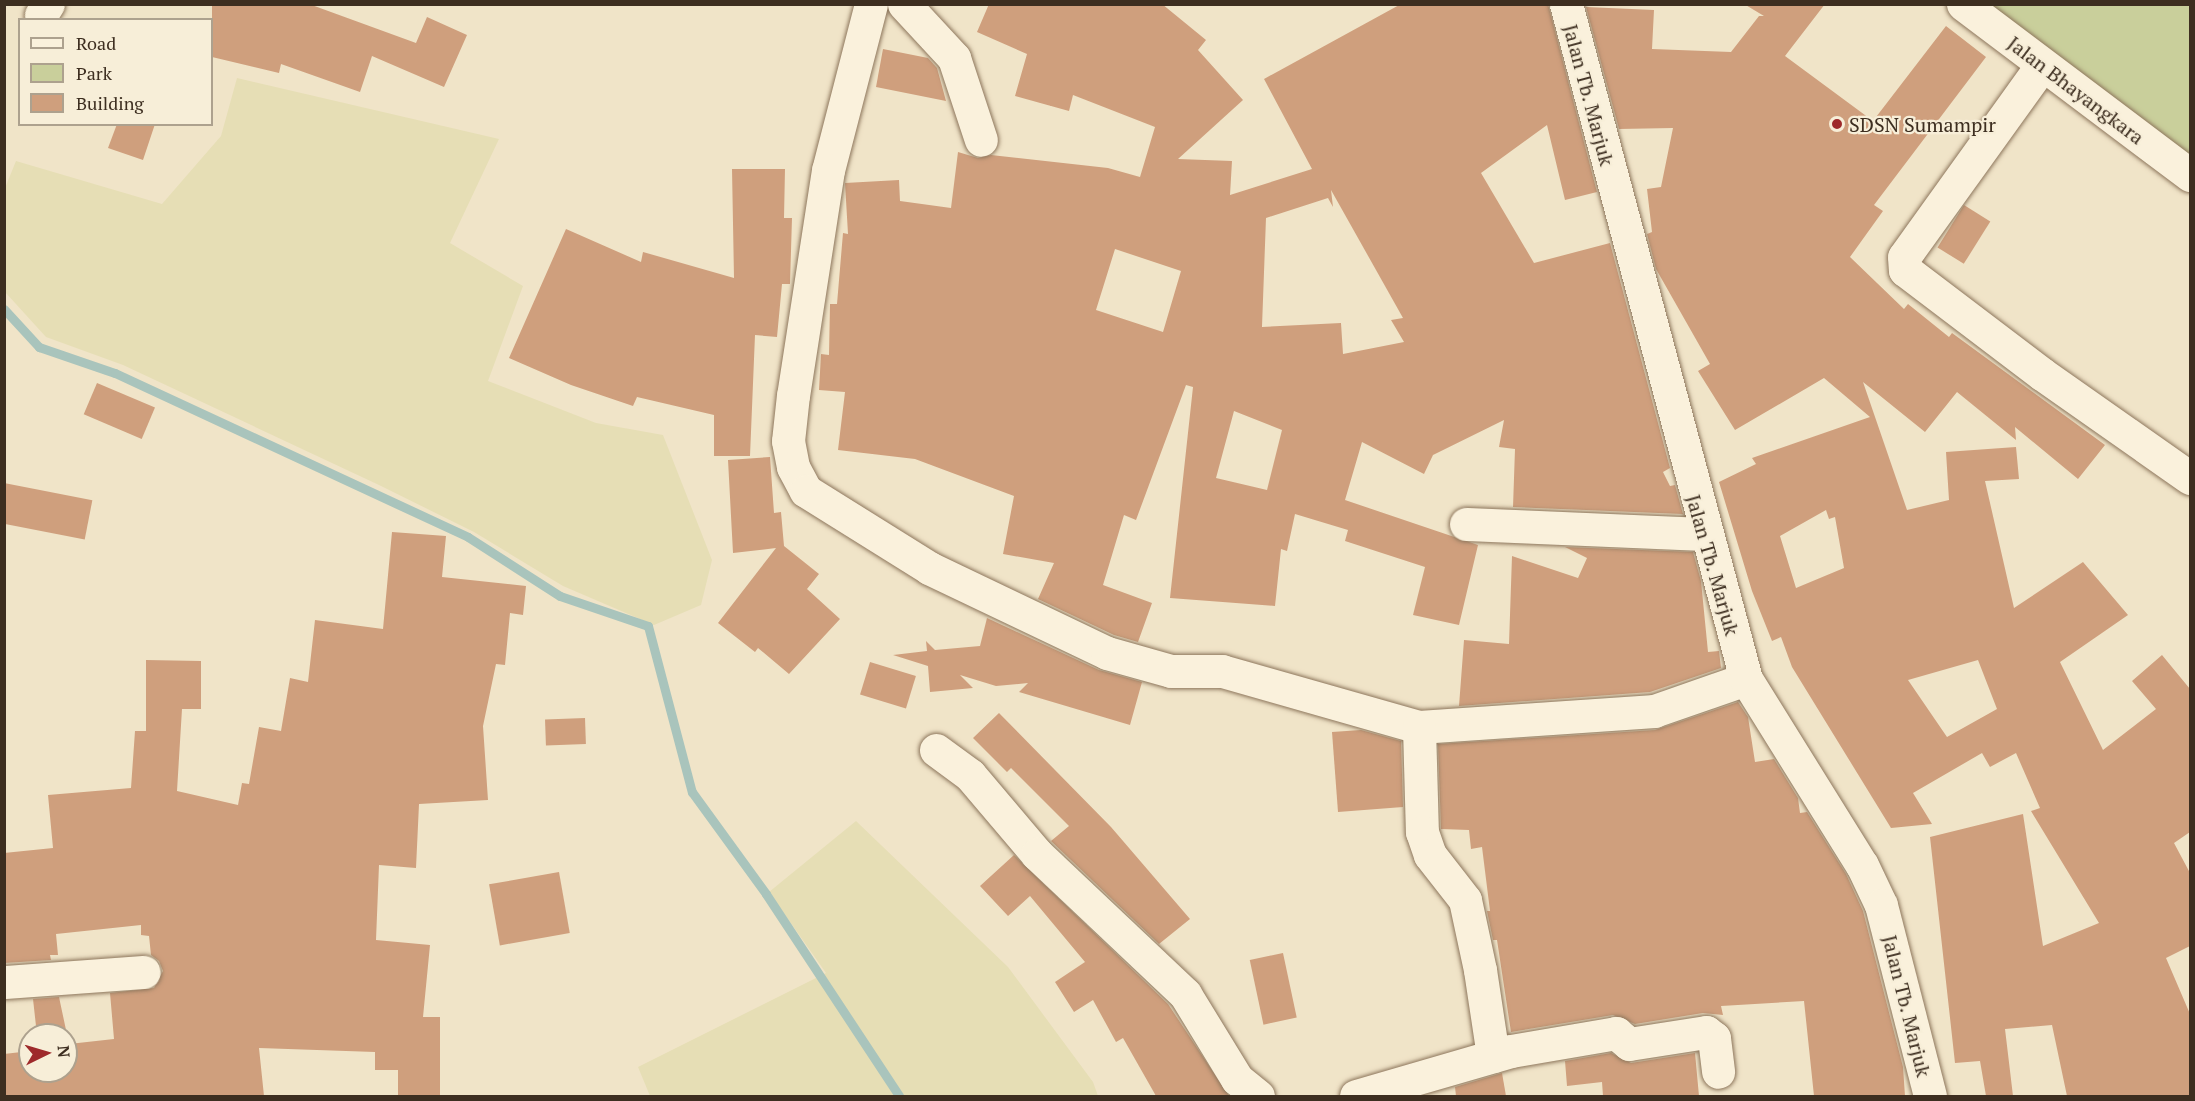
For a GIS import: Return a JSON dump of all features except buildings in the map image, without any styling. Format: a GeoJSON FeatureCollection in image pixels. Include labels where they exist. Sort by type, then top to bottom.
{"type":"FeatureCollection","features":[{"type":"Feature","properties":{"kind":"street"},"geometry":{"type":"LineString","coordinates":[[871,4],[828,170],[793,395],[788,441],[793,467],[806,490],[928,568],[1107,653],[1171,671],[1222,671],[1419,727],[1654,711],[1746,679]]}},
{"type":"Feature","properties":{"kind":"street"},"geometry":{"type":"LineString","coordinates":[[904,4],[954,58],[981,140]]}},
{"type":"Feature","properties":{"kind":"street","name":"Jalan Tb. Marjuk"},"geometry":{"type":"LineString","coordinates":[[1566,4],[1705,534],[1746,679],[1862,865],[1881,905],[1930,1096]]}},
{"type":"Feature","properties":{"kind":"street","name":"Jalan Bhayangkara"},"geometry":{"type":"LineString","coordinates":[[1963,4],[2190,175]]}},
{"type":"Feature","properties":{"kind":"street"},"geometry":{"type":"LineString","coordinates":[[2042,65],[1904,257],[1905,270],[2061,387],[2190,478]]}},
{"type":"Feature","properties":{"kind":"street"},"geometry":{"type":"LineString","coordinates":[[1466,524],[1705,534]]}},
{"type":"Feature","properties":{"kind":"street"},"geometry":{"type":"LineString","coordinates":[[1419,727],[1422,832],[1430,855],[1467,909],[1493,1056]]}},
{"type":"Feature","properties":{"kind":"street"},"geometry":{"type":"LineString","coordinates":[[936,750],[970,775],[1037,854],[1185,994],[1237,1079],[1258,1096]]}},
{"type":"Feature","properties":{"kind":"street"},"geometry":{"type":"LineString","coordinates":[[4,982],[144,972]]}},
{"type":"Feature","properties":{"kind":"street"},"geometry":{"type":"LineString","coordinates":[[1356,1096],[1415,1089],[1493,1056],[1616,1033],[1629,1044],[1706,1032],[1714,1038],[1718,1072]]}},
{"type":"Feature","properties":{"kind":"shaded area"},"geometry":{"type":"Polygon","coordinates":[[[237,78],[499,139],[450,243],[523,286],[488,381],[596,423],[663,435],[712,560],[701,605],[654,625],[563,586],[474,532],[379,485],[123,365],[46,337],[5,292],[5,188],[16,161],[162,204],[221,136],[237,78]]]}},
{"type":"Feature","properties":{"kind":"shaded area"},"geometry":{"type":"Polygon","coordinates":[[[856,821],[1008,967],[1093,1082],[1098,1096],[650,1096],[638,1067],[826,973],[769,892],[856,821]]]}},
{"type":"Feature","properties":{"kind":"green space"},"geometry":{"type":"Polygon","coordinates":[[[1979,5],[2190,5],[2190,158],[1979,5]]]}},
{"type":"Feature","properties":{"kind":"waterway"},"geometry":{"type":"LineString","coordinates":[[4,309],[39,347],[115,373],[468,537],[560,596],[648,626],[692,792],[766,894],[899,1096]]}},
{"type":"Feature","properties":{"kind":"place","name":"SDSN Sumampir"},"geometry":{"type":"Point","coordinates":[1837,124]}}]}
